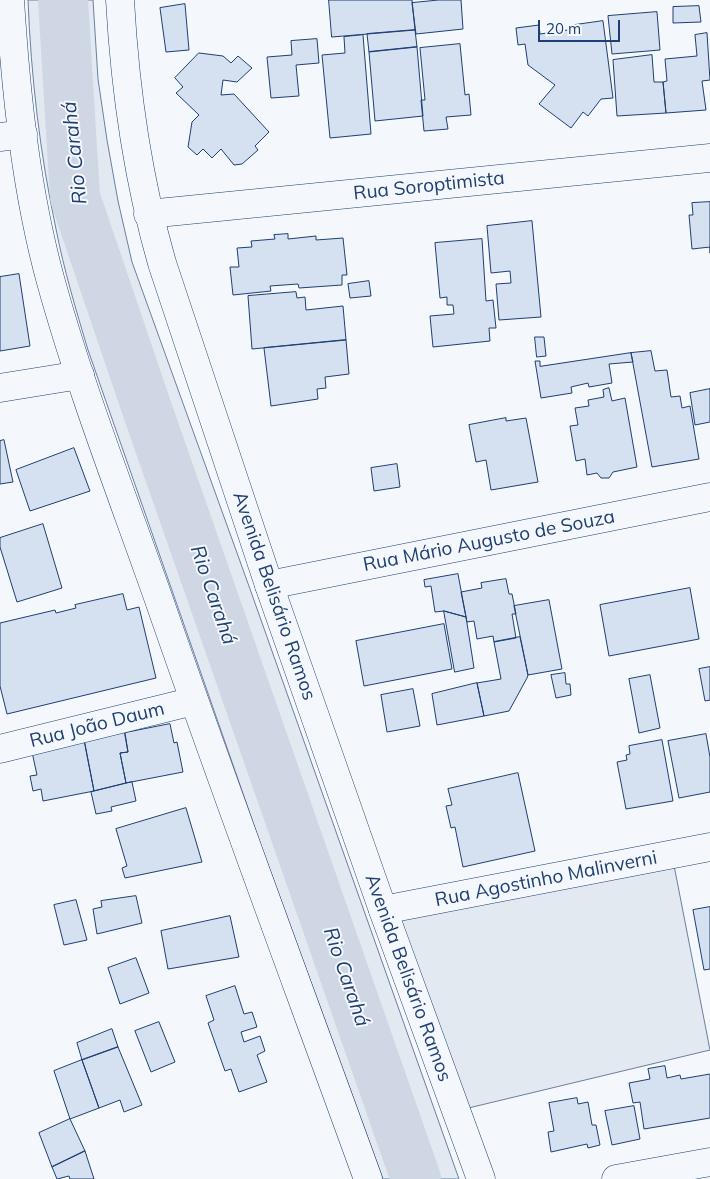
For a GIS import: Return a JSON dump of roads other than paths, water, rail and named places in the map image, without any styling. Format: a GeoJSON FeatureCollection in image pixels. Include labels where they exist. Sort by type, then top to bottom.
{"type":"FeatureCollection","features":[{"type":"Feature","properties":{"kind":"main road"},"geometry":{"type":"LineString","coordinates":[[10,0],[15,71],[11,136],[35,212],[51,281],[80,375],[194,701],[368,1179]]}},
{"type":"Feature","properties":{"kind":"main road","name":"Avenida Belisário Ramos"},"geometry":{"type":"LineString","coordinates":[[120,0],[124,66],[135,149],[148,214],[162,263],[269,585],[382,910],[481,1179]]}},
{"type":"Feature","properties":{"kind":"main road","name":"Rua Soroptimista"},"geometry":{"type":"LineString","coordinates":[[148,214],[710,158]]}},
{"type":"Feature","properties":{"kind":"main road"},"geometry":{"type":"LineString","coordinates":[[0,388],[80,375]]}},
{"type":"Feature","properties":{"kind":"main road","name":"Rua Mário Augusto de Souza"},"geometry":{"type":"LineString","coordinates":[[269,585],[710,497]]}},
{"type":"Feature","properties":{"kind":"main road","name":"Rua João Daum"},"geometry":{"type":"LineString","coordinates":[[0,749],[194,701]]}},
{"type":"Feature","properties":{"kind":"main road","name":"Rua Agostinho Malinverni"},"geometry":{"type":"LineString","coordinates":[[382,910],[710,847]]}},
{"type":"Feature","properties":{"kind":"main road"},"geometry":{"type":"LineString","coordinates":[[616,1179],[710,1162]]}},
{"type":"Feature","properties":{"kind":"waterway","name":"Rio Carahá"},"geometry":{"type":"LineString","coordinates":[[63,0],[75,197],[147,409],[416,1179]]}}]}
